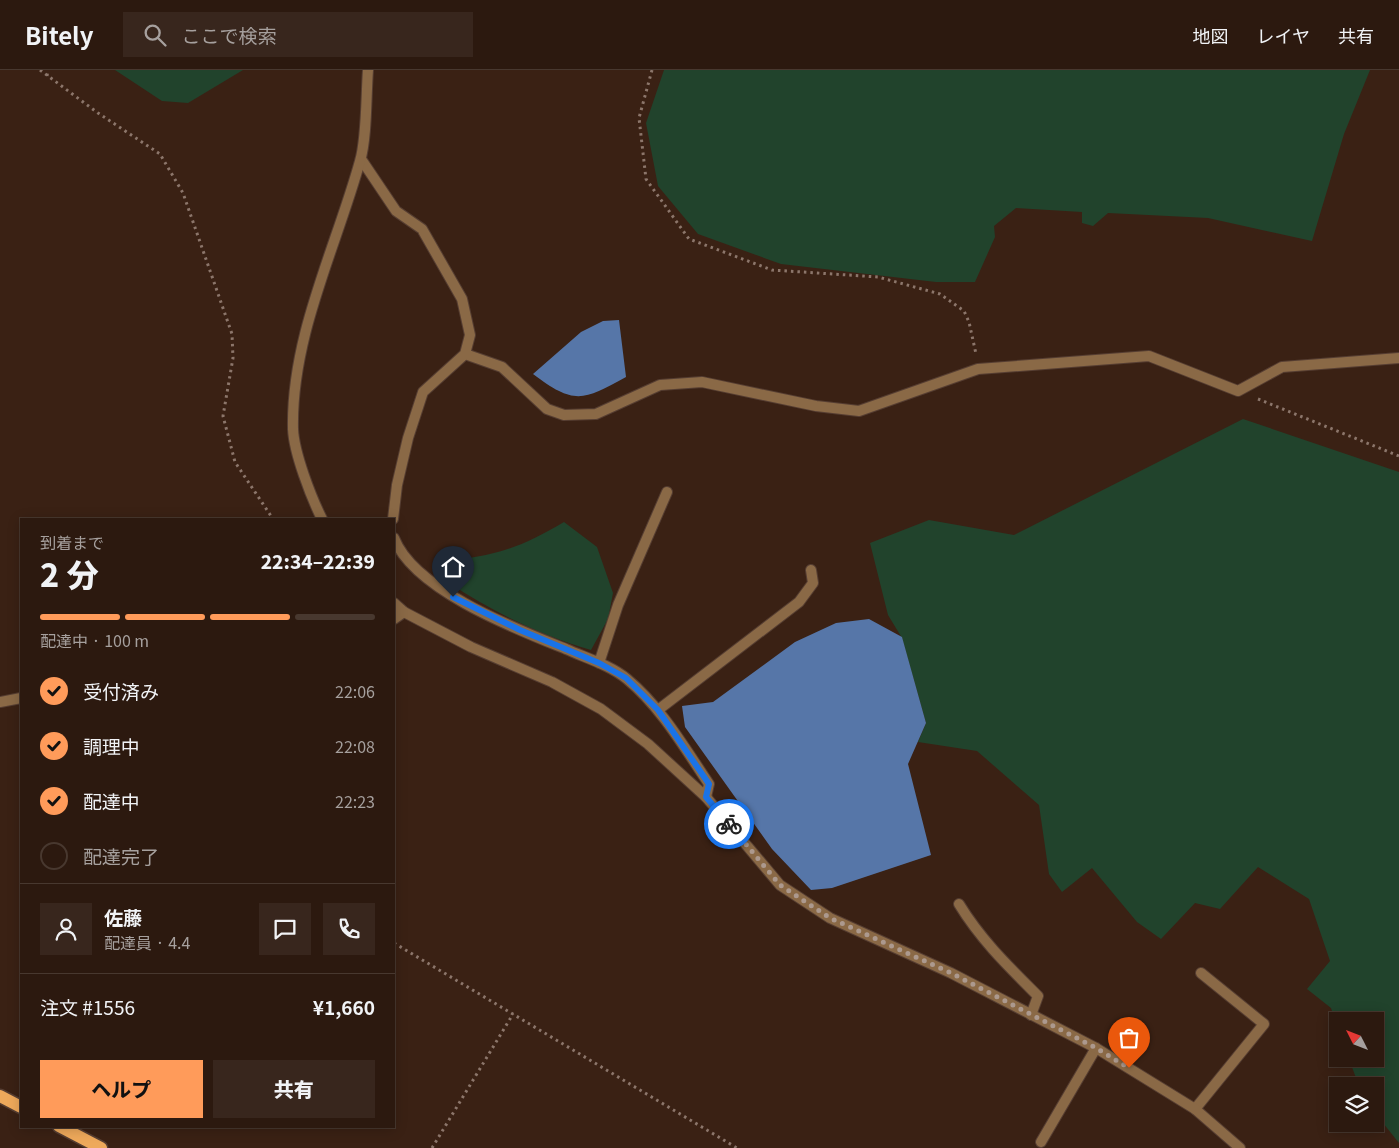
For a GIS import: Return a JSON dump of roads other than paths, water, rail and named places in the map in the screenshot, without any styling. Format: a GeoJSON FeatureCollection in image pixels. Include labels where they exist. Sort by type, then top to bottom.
{"type":"FeatureCollection","features":[{"type":"Feature","properties":{"kind":"main road"},"geometry":{"type":"LineString","coordinates":[[0,1096],[20,1106]]}},
{"type":"Feature","properties":{"kind":"main road"},"geometry":{"type":"LineString","coordinates":[[63,1128],[101,1148]]}},
{"type":"Feature","properties":{"kind":"street"},"geometry":{"type":"LineString","coordinates":[[322,518],[309,493],[293,430],[298,368],[315,300],[361,159],[368,70]]}},
{"type":"Feature","properties":{"kind":"street"},"geometry":{"type":"LineString","coordinates":[[361,159],[396,210],[422,228],[462,299],[470,334],[465,354],[423,392],[408,438],[396,485],[393,518]]}},
{"type":"Feature","properties":{"kind":"street"},"geometry":{"type":"LineString","coordinates":[[465,354],[502,367],[547,409],[564,415],[596,414],[660,385],[702,382],[816,406],[859,411],[978,369],[1149,356],[1238,391],[1282,366],[1399,358]]}},
{"type":"Feature","properties":{"kind":"street"},"geometry":{"type":"LineString","coordinates":[[599,663],[618,605],[667,492]]}},
{"type":"Feature","properties":{"kind":"street"},"geometry":{"type":"LineString","coordinates":[[395,541],[398,549],[416,568],[453,597],[520,630],[599,663],[626,678],[658,710],[709,784],[706,797]]}},
{"type":"Feature","properties":{"kind":"street"},"geometry":{"type":"LineString","coordinates":[[658,710],[799,602],[813,583],[812,570]]}},
{"type":"Feature","properties":{"kind":"street"},"geometry":{"type":"LineString","coordinates":[[395,604],[404,612],[471,647],[552,682],[601,709],[648,744],[706,797],[780,885],[830,918],[951,973],[1096,1048],[1195,1109],[1240,1148]]}},
{"type":"Feature","properties":{"kind":"street"},"geometry":{"type":"LineString","coordinates":[[395,617],[404,612]]}},
{"type":"Feature","properties":{"kind":"street"},"geometry":{"type":"LineString","coordinates":[[0,702],[20,698]]}},
{"type":"Feature","properties":{"kind":"street"},"geometry":{"type":"LineString","coordinates":[[959,904],[986,944],[1038,996],[1031,1015]]}},
{"type":"Feature","properties":{"kind":"street"},"geometry":{"type":"LineString","coordinates":[[1195,1109],[1264,1024],[1201,973]]}},
{"type":"Feature","properties":{"kind":"street"},"geometry":{"type":"LineString","coordinates":[[1041,1142],[1096,1048]]}},
{"type":"Feature","properties":{"kind":"water"},"geometry":{"type":"Polygon","coordinates":[[[619,320],[626,377],[599,391],[579,396],[559,391],[533,374],[581,332],[603,321],[619,320]]]}},
{"type":"Feature","properties":{"kind":"water"},"geometry":{"type":"Polygon","coordinates":[[[869,619],[902,637],[926,723],[908,764],[931,855],[832,888],[811,890],[772,849],[685,727],[682,706],[713,702],[795,642],[836,623],[869,619]]]}}]}
